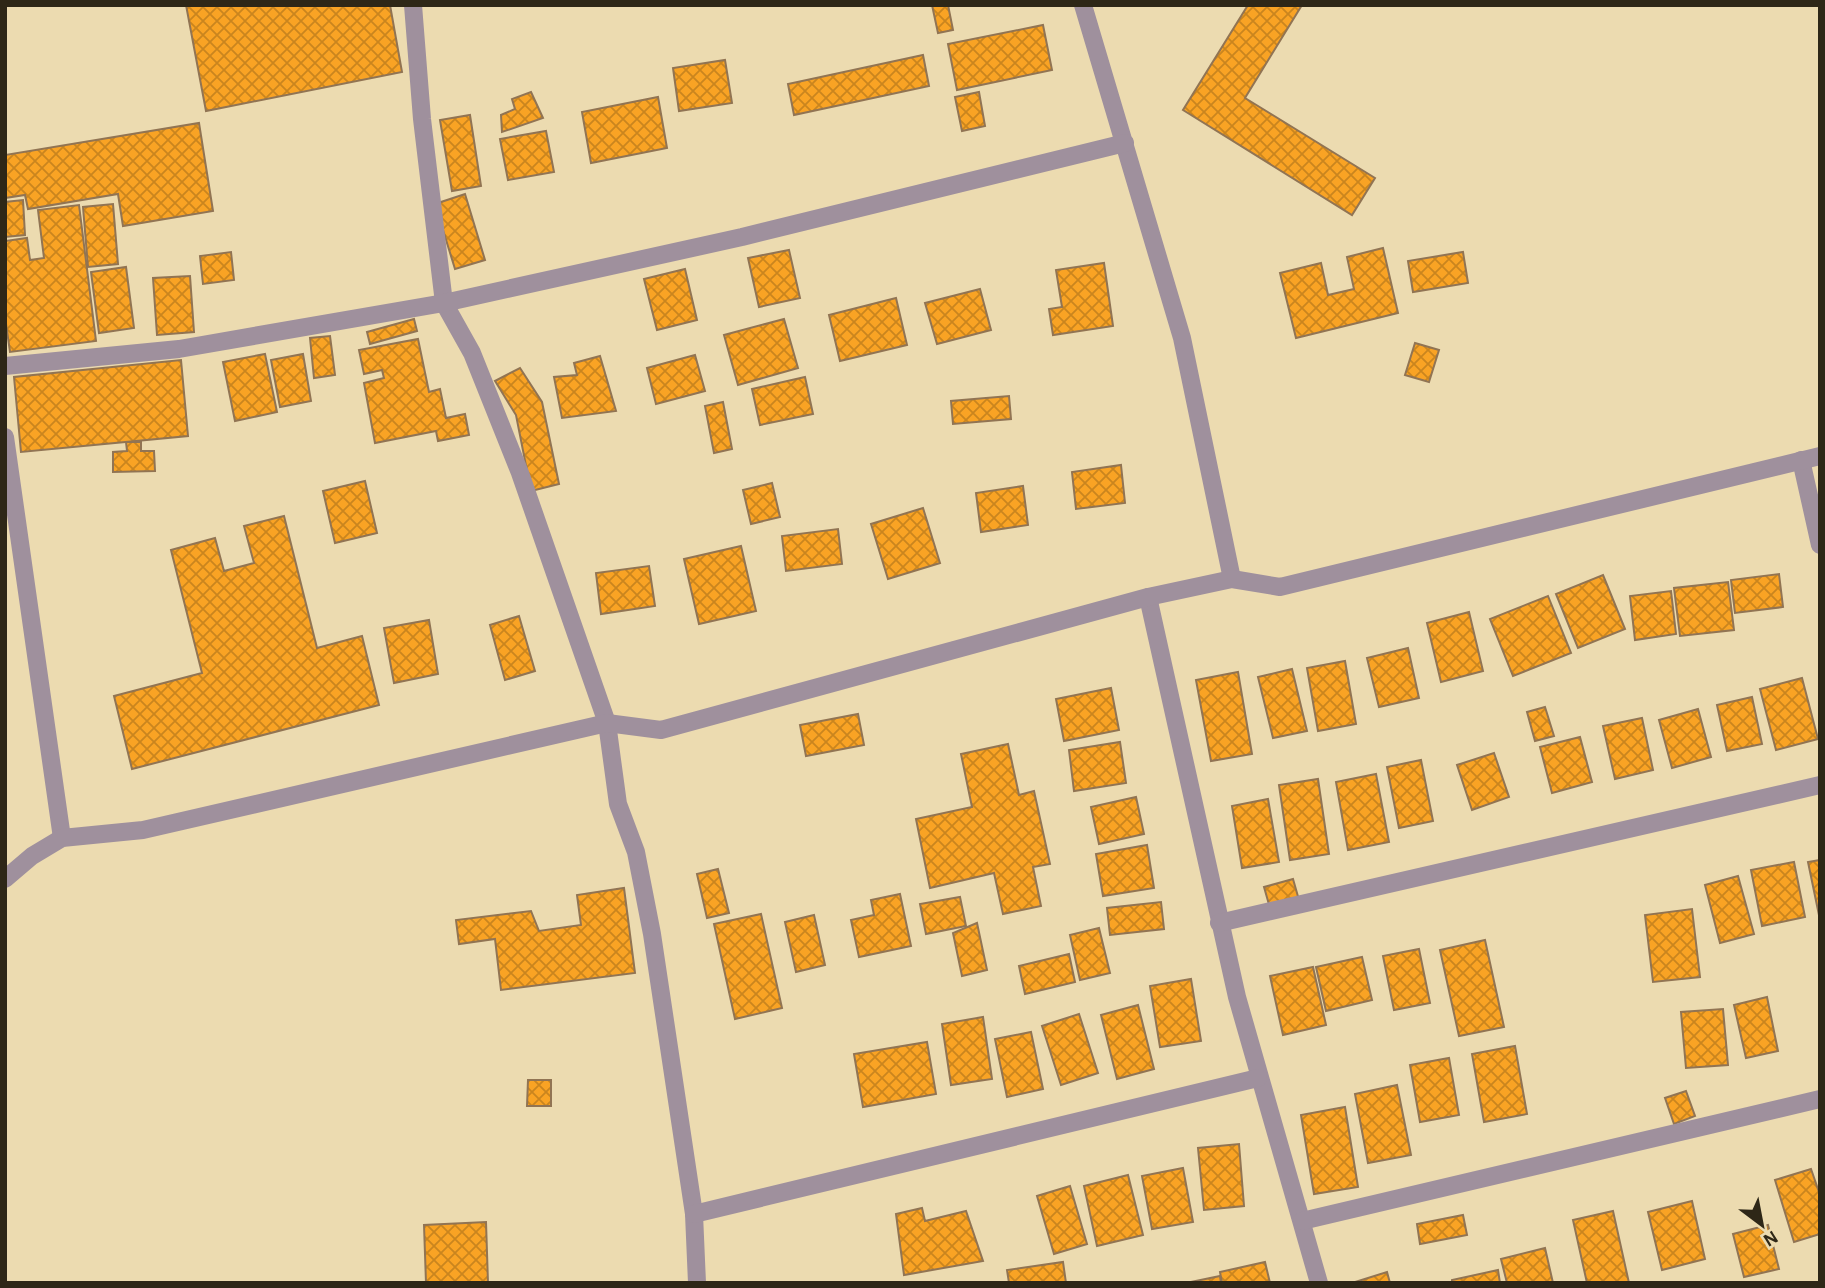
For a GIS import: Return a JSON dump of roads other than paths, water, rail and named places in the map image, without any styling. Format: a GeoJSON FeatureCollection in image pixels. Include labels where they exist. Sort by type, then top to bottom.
{"type":"FeatureCollection","features":[{"type":"Feature","properties":{"kind":"street"},"geometry":{"type":"LineString","coordinates":[[413,5],[422,119],[444,303],[472,352],[520,473],[607,723],[618,804],[636,852],[652,934],[694,1214],[697,1283]]}},
{"type":"Feature","properties":{"kind":"street"},"geometry":{"type":"LineString","coordinates":[[1083,5],[1182,338],[1231,579]]}},
{"type":"Feature","properties":{"kind":"street"},"geometry":{"type":"LineString","coordinates":[[5,366],[179,349],[444,303],[742,237],[1125,143]]}},
{"type":"Feature","properties":{"kind":"street"},"geometry":{"type":"LineString","coordinates":[[5,437],[62,838]]}},
{"type":"Feature","properties":{"kind":"street"},"geometry":{"type":"LineString","coordinates":[[5,879],[32,856],[62,838],[143,830],[607,723],[661,730],[1148,597],[1231,579],[1280,587],[1820,456]]}},
{"type":"Feature","properties":{"kind":"street"},"geometry":{"type":"LineString","coordinates":[[1801,460],[1820,545]]}},
{"type":"Feature","properties":{"kind":"street"},"geometry":{"type":"LineString","coordinates":[[1148,597],[1219,923],[1258,1078],[1319,1283]]}},
{"type":"Feature","properties":{"kind":"street"},"geometry":{"type":"LineString","coordinates":[[1219,923],[1820,785]]}},
{"type":"Feature","properties":{"kind":"street"},"geometry":{"type":"LineString","coordinates":[[694,1214],[1258,1078]]}},
{"type":"Feature","properties":{"kind":"street"},"geometry":{"type":"LineString","coordinates":[[1302,1221],[1820,1099]]}}]}
